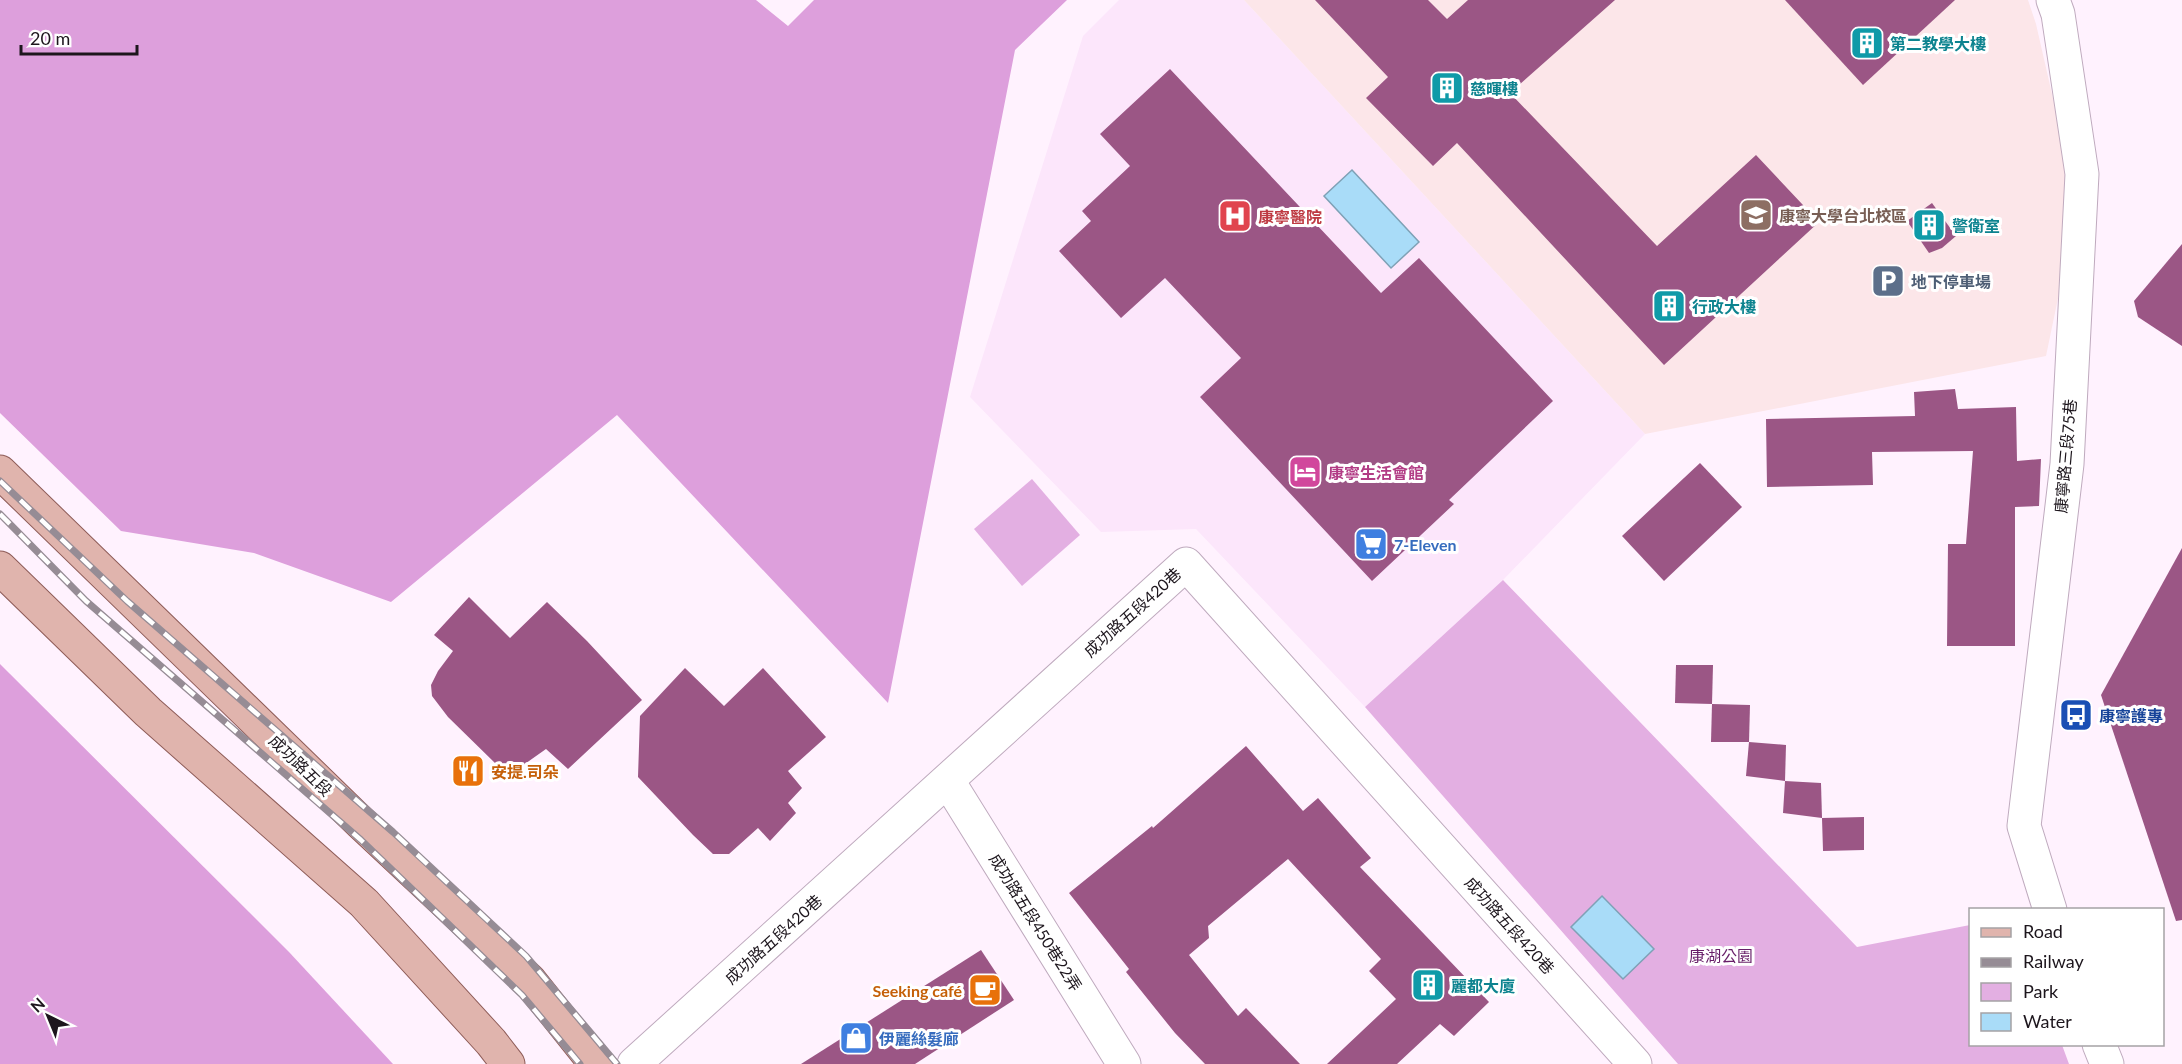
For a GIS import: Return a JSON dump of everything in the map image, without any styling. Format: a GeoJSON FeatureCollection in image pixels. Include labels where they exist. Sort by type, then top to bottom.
{"type":"FeatureCollection","features":[{"type":"Feature","properties":{"kind":"main road","name":"成功路五段"},"geometry":{"type":"LineString","coordinates":[[0,471],[361,824],[529,980],[596,1064]]}},
{"type":"Feature","properties":{"kind":"main road"},"geometry":{"type":"LineString","coordinates":[[0,568],[148,712],[364,903],[492,1042],[508,1064]]}},
{"type":"Feature","properties":{"kind":"street","name":"康寧路三段75巷"},"geometry":{"type":"LineString","coordinates":[[2050,908],[2024,826],[2067,464],[2082,174],[2058,14],[2053,0]]}},
{"type":"Feature","properties":{"kind":"street","name":"成功路五段420巷"},"geometry":{"type":"LineString","coordinates":[[634,1064],[1186,564],[1635,1064]]}},
{"type":"Feature","properties":{"kind":"street","name":"成功路五段450巷22弄"},"geometry":{"type":"LineString","coordinates":[[948,781],[1124,1064]]}},
{"type":"Feature","properties":{"kind":"street"},"geometry":{"type":"LineString","coordinates":[[2100,1046],[2107,1064]]}},
{"type":"Feature","properties":{"kind":"shaded area"},"geometry":{"type":"Polygon","coordinates":[[[0,0],[756,0],[788,26],[814,0],[1067,0],[1015,50],[888,703],[617,415],[391,602],[254,553],[121,531],[0,413],[0,0]]]}},
{"type":"Feature","properties":{"kind":"shaded area","name":"康寧醫院"},"geometry":{"type":"Polygon","coordinates":[[[1119,0],[1244,0],[1645,434],[1503,580],[1365,707],[1196,529],[1101,532],[970,397],[1083,36],[1119,0]]]}},
{"type":"Feature","properties":{"kind":"shaded area","name":"康寧大學台北校區"},"geometry":{"type":"Polygon","coordinates":[[[1244,0],[2028,0],[2036,24],[2062,138],[2072,231],[2046,356],[1645,434],[1244,0]]]}},
{"type":"Feature","properties":{"kind":"shaded area"},"geometry":{"type":"Polygon","coordinates":[[[0,664],[289,952],[393,1064],[0,1064],[0,664]]]}},
{"type":"Feature","properties":{"kind":"green space"},"geometry":{"type":"Polygon","coordinates":[[[1032,479],[1080,535],[1022,586],[974,529],[1032,479]]]}},
{"type":"Feature","properties":{"kind":"green space","name":"康湖公園"},"geometry":{"type":"Polygon","coordinates":[[[1503,580],[1857,947],[1969,925],[1969,1046],[2062,1046],[2069,1064],[1678,1064],[1365,707],[1503,580]]]}},
{"type":"Feature","properties":{"kind":"water"},"geometry":{"type":"Polygon","coordinates":[[[1352,170],[1419,242],[1391,268],[1324,196],[1352,170]]]}},
{"type":"Feature","properties":{"kind":"water"},"geometry":{"type":"Polygon","coordinates":[[[1602,896],[1654,949],[1623,979],[1571,927],[1602,896]]]}},
{"type":"Feature","properties":{"kind":"building"},"geometry":{"type":"Polygon","coordinates":[[[1315,0],[1428,0],[1447,19],[1468,0],[1615,0],[1510,93],[1657,246],[1756,155],[1819,222],[1664,365],[1457,143],[1433,166],[1366,98],[1388,77],[1315,0]]]}},
{"type":"Feature","properties":{"kind":"building","name":"第二教學大樓"},"geometry":{"type":"Polygon","coordinates":[[[1785,0],[1955,0],[1863,85],[1785,0]]]}},
{"type":"Feature","properties":{"kind":"building"},"geometry":{"type":"Polygon","coordinates":[[[1170,69],[1381,293],[1419,258],[1553,401],[1449,500],[1454,504],[1372,581],[1200,397],[1241,358],[1165,278],[1121,318],[1059,251],[1091,221],[1082,211],[1130,166],[1100,134],[1170,69]]]}},
{"type":"Feature","properties":{"kind":"building","name":"警衛室"},"geometry":{"type":"Polygon","coordinates":[[[1932,203],[1956,236],[1942,248],[1929,253],[1907,221],[1932,203]]]}},
{"type":"Feature","properties":{"kind":"building"},"geometry":{"type":"Polygon","coordinates":[[[2182,244],[2182,346],[2138,317],[2134,301],[2182,244]]]}},
{"type":"Feature","properties":{"kind":"building"},"geometry":{"type":"Polygon","coordinates":[[[1955,389],[1958,409],[2016,407],[2017,461],[2041,459],[2039,506],[2015,507],[2015,646],[1947,646],[1948,544],[1966,544],[1973,451],[1872,452],[1873,485],[1767,487],[1766,419],[1915,416],[1914,392],[1955,389]]]}},
{"type":"Feature","properties":{"kind":"building"},"geometry":{"type":"Polygon","coordinates":[[[1700,463],[1742,507],[1664,581],[1622,536],[1700,463]]]}},
{"type":"Feature","properties":{"kind":"building"},"geometry":{"type":"Polygon","coordinates":[[[2182,548],[2182,920],[2176,921],[2101,695],[2182,548]]]}},
{"type":"Feature","properties":{"kind":"building"},"geometry":{"type":"Polygon","coordinates":[[[469,597],[510,638],[547,602],[642,700],[568,769],[546,749],[512,773],[496,764],[448,717],[432,696],[431,685],[453,651],[434,635],[469,597]]]}},
{"type":"Feature","properties":{"kind":"building"},"geometry":{"type":"Polygon","coordinates":[[[1676,665],[1713,665],[1712,704],[1675,703],[1676,665]]]}},
{"type":"Feature","properties":{"kind":"building"},"geometry":{"type":"Polygon","coordinates":[[[685,668],[724,706],[763,668],[826,737],[788,771],[802,788],[788,803],[796,813],[770,841],[758,828],[729,854],[713,854],[638,777],[640,716],[685,668]]]}},
{"type":"Feature","properties":{"kind":"building"},"geometry":{"type":"Polygon","coordinates":[[[1712,704],[1750,705],[1749,742],[1711,742],[1712,704]]]}},
{"type":"Feature","properties":{"kind":"building"},"geometry":{"type":"Polygon","coordinates":[[[1749,742],[1786,745],[1785,781],[1746,776],[1749,742]]]}},
{"type":"Feature","properties":{"kind":"building"},"geometry":{"type":"Polygon","coordinates":[[[1246,746],[1303,811],[1318,798],[1371,858],[1360,867],[1489,1002],[1454,1036],[1440,1024],[1397,1064],[1327,1064],[1396,999],[1369,971],[1381,959],[1288,859],[1208,926],[1209,938],[1189,955],[1238,1016],[1246,1008],[1300,1064],[1205,1064],[1175,1033],[1126,972],[1129,969],[1069,893],[1152,826],[1153,828],[1246,746]]]}},
{"type":"Feature","properties":{"kind":"building"},"geometry":{"type":"Polygon","coordinates":[[[1785,781],[1821,783],[1822,818],[1783,813],[1785,781]]]}},
{"type":"Feature","properties":{"kind":"building"},"geometry":{"type":"Polygon","coordinates":[[[1864,817],[1864,850],[1823,851],[1822,818],[1864,817]]]}},
{"type":"Feature","properties":{"kind":"building"},"geometry":{"type":"Polygon","coordinates":[[[981,950],[1014,1000],[915,1064],[801,1064],[981,950]]]}},
{"type":"Feature","properties":{"kind":"railway"},"geometry":{"type":"LineString","coordinates":[[0,481],[127,601],[393,832],[526,956],[617,1064]]}},
{"type":"Feature","properties":{"kind":"railway"},"geometry":{"type":"LineString","coordinates":[[0,514],[86,601],[361,840],[522,995],[580,1064]]}},
{"type":"Feature","properties":{"kind":"place","name":"第二教學大樓"},"geometry":{"type":"Point","coordinates":[1867,43]}},
{"type":"Feature","properties":{"kind":"place","name":"慈暉樓"},"geometry":{"type":"Point","coordinates":[1447,88]}},
{"type":"Feature","properties":{"kind":"place","name":"康寧大學台北校區"},"geometry":{"type":"Point","coordinates":[1756,215]}},
{"type":"Feature","properties":{"kind":"place","name":"康寧醫院"},"geometry":{"type":"Point","coordinates":[1235,216]}},
{"type":"Feature","properties":{"kind":"place","name":"警衛室"},"geometry":{"type":"Point","coordinates":[1929,225]}},
{"type":"Feature","properties":{"kind":"place","name":"地下停車場"},"geometry":{"type":"Point","coordinates":[1888,281]}},
{"type":"Feature","properties":{"kind":"place","name":"行政大樓"},"geometry":{"type":"Point","coordinates":[1669,306]}},
{"type":"Feature","properties":{"kind":"place","name":"康寧生活會館"},"geometry":{"type":"Point","coordinates":[1305,472]}},
{"type":"Feature","properties":{"kind":"place","name":"7-Eleven"},"geometry":{"type":"Point","coordinates":[1371,544]}},
{"type":"Feature","properties":{"kind":"place","name":"康寧護專"},"geometry":{"type":"Point","coordinates":[2076,715]}},
{"type":"Feature","properties":{"kind":"place","name":"安提.司朵"},"geometry":{"type":"Point","coordinates":[468,771]}},
{"type":"Feature","properties":{"kind":"place","name":"麗都大廈"},"geometry":{"type":"Point","coordinates":[1428,985]}},
{"type":"Feature","properties":{"kind":"place","name":"Seeking café"},"geometry":{"type":"Point","coordinates":[985,990]}},
{"type":"Feature","properties":{"kind":"place","name":"伊麗絲髮廊"},"geometry":{"type":"Point","coordinates":[856,1038]}}]}
